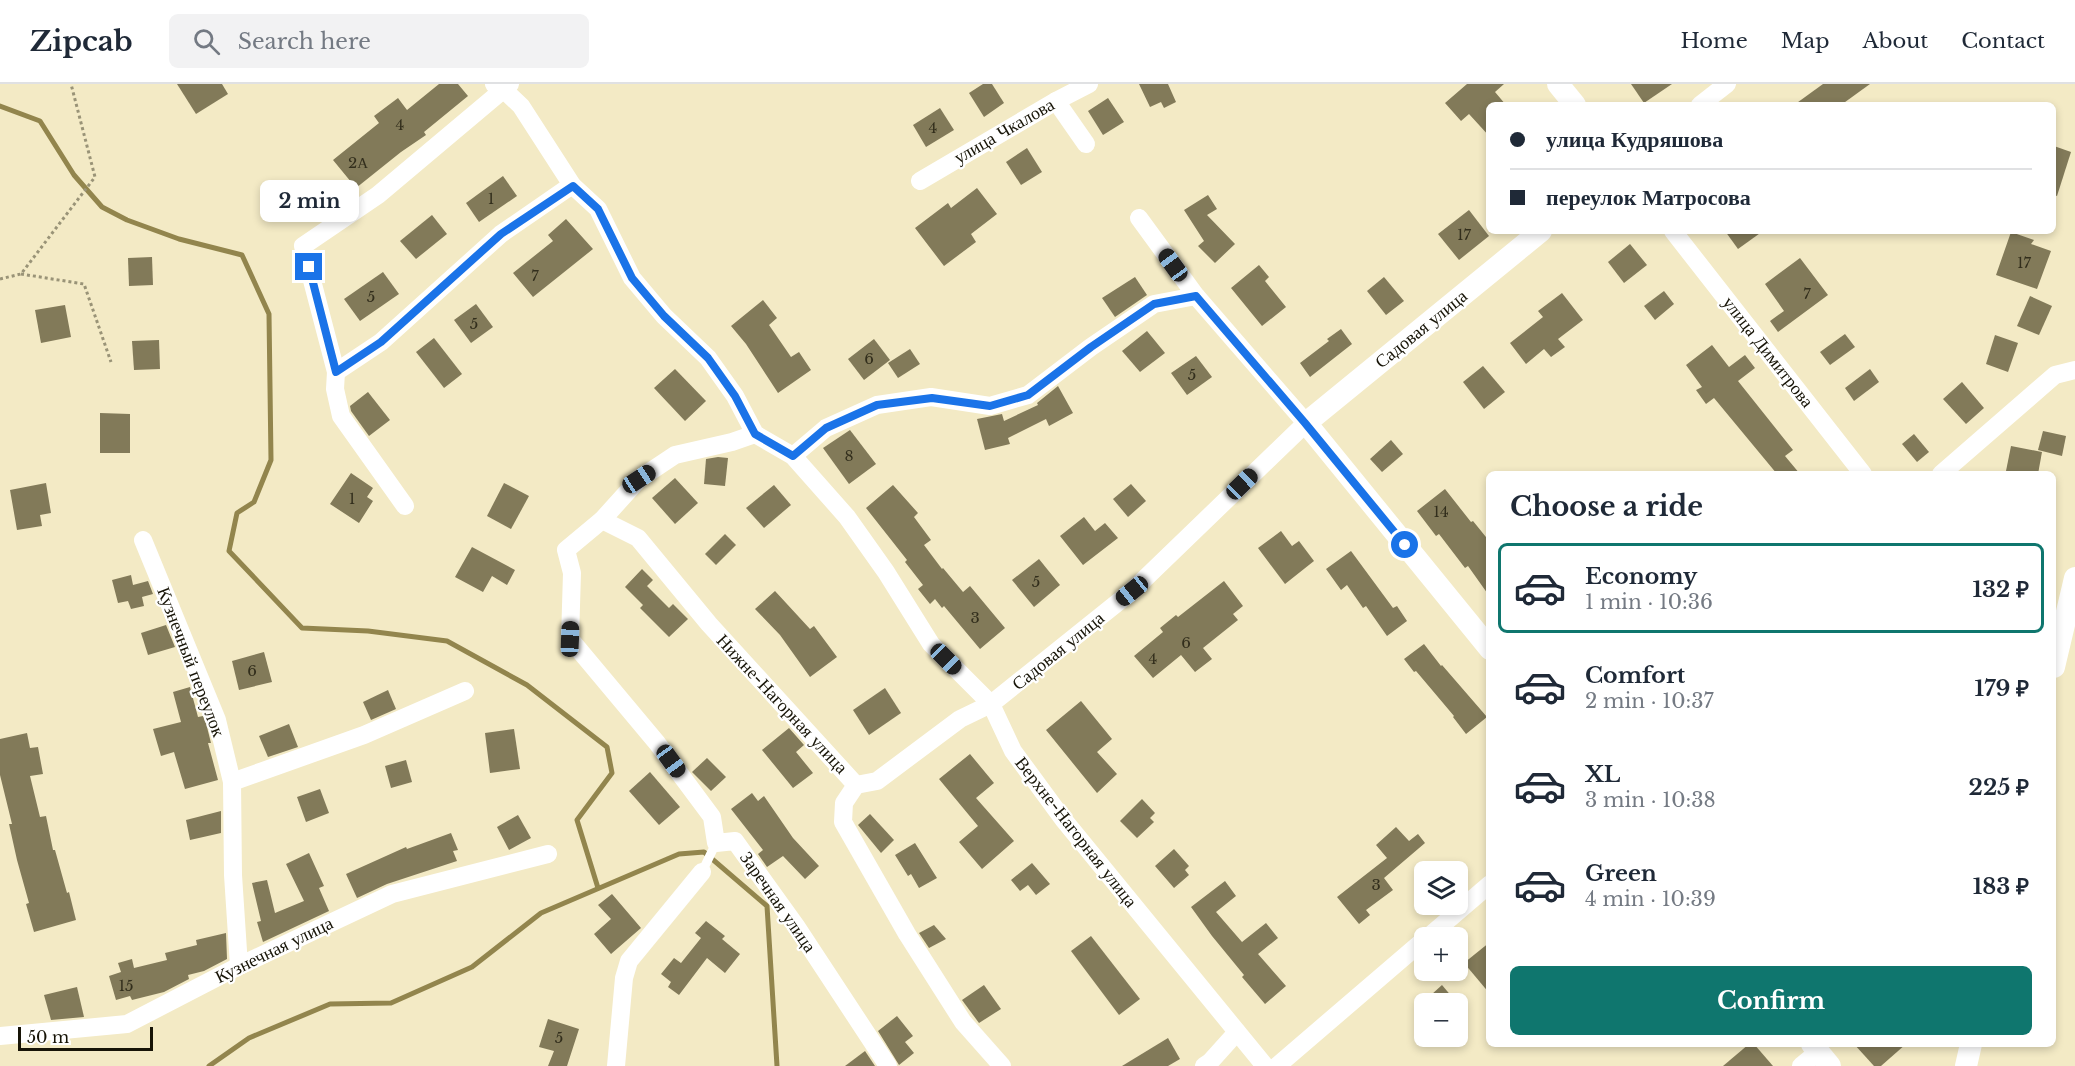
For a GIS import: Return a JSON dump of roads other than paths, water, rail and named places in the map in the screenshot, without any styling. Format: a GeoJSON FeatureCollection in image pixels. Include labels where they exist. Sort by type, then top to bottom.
{"type":"FeatureCollection","features":[{"type":"Feature","properties":{"kind":"street","name":"улица Чкалова"},"geometry":{"type":"LineString","coordinates":[[920,181],[1089,84]]}},
{"type":"Feature","properties":{"kind":"street"},"geometry":{"type":"LineString","coordinates":[[1558,84],[1573,102]]}},
{"type":"Feature","properties":{"kind":"street"},"geometry":{"type":"LineString","coordinates":[[1704,102],[1727,84]]}},
{"type":"Feature","properties":{"kind":"street"},"geometry":{"type":"LineString","coordinates":[[405,506],[341,416],[335,389],[336,372],[303,246],[378,195],[502,86],[521,106],[573,186],[598,209],[632,278],[664,316],[708,358],[735,396],[755,434],[732,442],[675,455],[639,479],[602,520]]}},
{"type":"Feature","properties":{"kind":"street"},"geometry":{"type":"LineString","coordinates":[[1056,101],[1086,144]]}},
{"type":"Feature","properties":{"kind":"street"},"geometry":{"type":"LineString","coordinates":[[336,372],[381,342],[501,234],[573,186]]}},
{"type":"Feature","properties":{"kind":"street"},"geometry":{"type":"LineString","coordinates":[[1139,218],[1196,296],[1305,423],[1486,645]]}},
{"type":"Feature","properties":{"kind":"street","name":"Садовая улица"},"geometry":{"type":"LineString","coordinates":[[856,785],[877,781],[960,719],[991,704],[1132,591],[1305,423],[1537,234]]}},
{"type":"Feature","properties":{"kind":"street","name":"улица Димитрова"},"geometry":{"type":"LineString","coordinates":[[1675,234],[1861,471]]}},
{"type":"Feature","properties":{"kind":"street"},"geometry":{"type":"LineString","coordinates":[[793,456],[826,428],[877,405],[932,398],[990,406],[1028,395],[1091,347],[1154,304],[1196,296]]}},
{"type":"Feature","properties":{"kind":"street"},"geometry":{"type":"LineString","coordinates":[[1944,471],[2055,375],[2075,370]]}},
{"type":"Feature","properties":{"kind":"street","name":"Верхне-Нагорная улица"},"geometry":{"type":"LineString","coordinates":[[755,434],[793,456],[847,517],[886,572],[931,644],[991,704],[1013,751],[1063,819],[1265,1066]]}},
{"type":"Feature","properties":{"kind":"street","name":"Нижне-Нагорная улица"},"geometry":{"type":"LineString","coordinates":[[602,520],[638,538],[709,624],[856,785],[844,803],[843,822],[908,934],[963,1022],[1002,1066]]}},
{"type":"Feature","properties":{"kind":"street","name":"Заречная улица"},"geometry":{"type":"LineString","coordinates":[[602,520],[566,550],[572,573],[570,639],[657,743],[712,817],[716,843],[735,841],[796,926],[888,1066]]}},
{"type":"Feature","properties":{"kind":"street","name":"Кузнечный переулок"},"geometry":{"type":"LineString","coordinates":[[143,540],[217,720],[232,782],[233,875],[239,966]]}},
{"type":"Feature","properties":{"kind":"street"},"geometry":{"type":"LineString","coordinates":[[2056,659],[2075,578]]}},
{"type":"Feature","properties":{"kind":"street"},"geometry":{"type":"LineString","coordinates":[[232,782],[364,735],[465,691]]}},
{"type":"Feature","properties":{"kind":"street","name":"Кузнечная улица"},"geometry":{"type":"LineString","coordinates":[[0,1035],[127,1024],[239,966],[392,894],[548,854]]}},
{"type":"Feature","properties":{"kind":"street"},"geometry":{"type":"LineString","coordinates":[[616,1066],[624,978],[629,961],[702,872]]}},
{"type":"Feature","properties":{"kind":"street"},"geometry":{"type":"LineString","coordinates":[[1439,927],[1486,887]]}},
{"type":"Feature","properties":{"kind":"street"},"geometry":{"type":"LineString","coordinates":[[1277,1066],[1414,948]]}},
{"type":"Feature","properties":{"kind":"street"},"geometry":{"type":"LineString","coordinates":[[1204,1066],[1237,1032]]}},
{"type":"Feature","properties":{"kind":"street"},"geometry":{"type":"LineString","coordinates":[[1966,1066],[1970,1047]]}},
{"type":"Feature","properties":{"kind":"street"},"geometry":{"type":"LineString","coordinates":[[1800,1066],[1820,1054]]}},
{"type":"Feature","properties":{"kind":"lane"},"geometry":{"type":"LineString","coordinates":[[702,872],[716,843]]}},
{"type":"Feature","properties":{"kind":"waterway"},"geometry":{"type":"LineString","coordinates":[[0,106],[40,121],[74,175],[102,207],[127,220],[179,239],[242,255],[269,314],[271,460],[254,502],[237,513],[229,551],[302,628],[368,631],[447,641],[527,685],[607,747],[612,773],[577,820],[598,888]]}},
{"type":"Feature","properties":{"kind":"waterway"},"geometry":{"type":"LineString","coordinates":[[209,1066],[249,1038],[330,1004],[391,1003],[472,967],[541,913],[679,854],[704,852],[767,906],[777,1066]]}}]}
